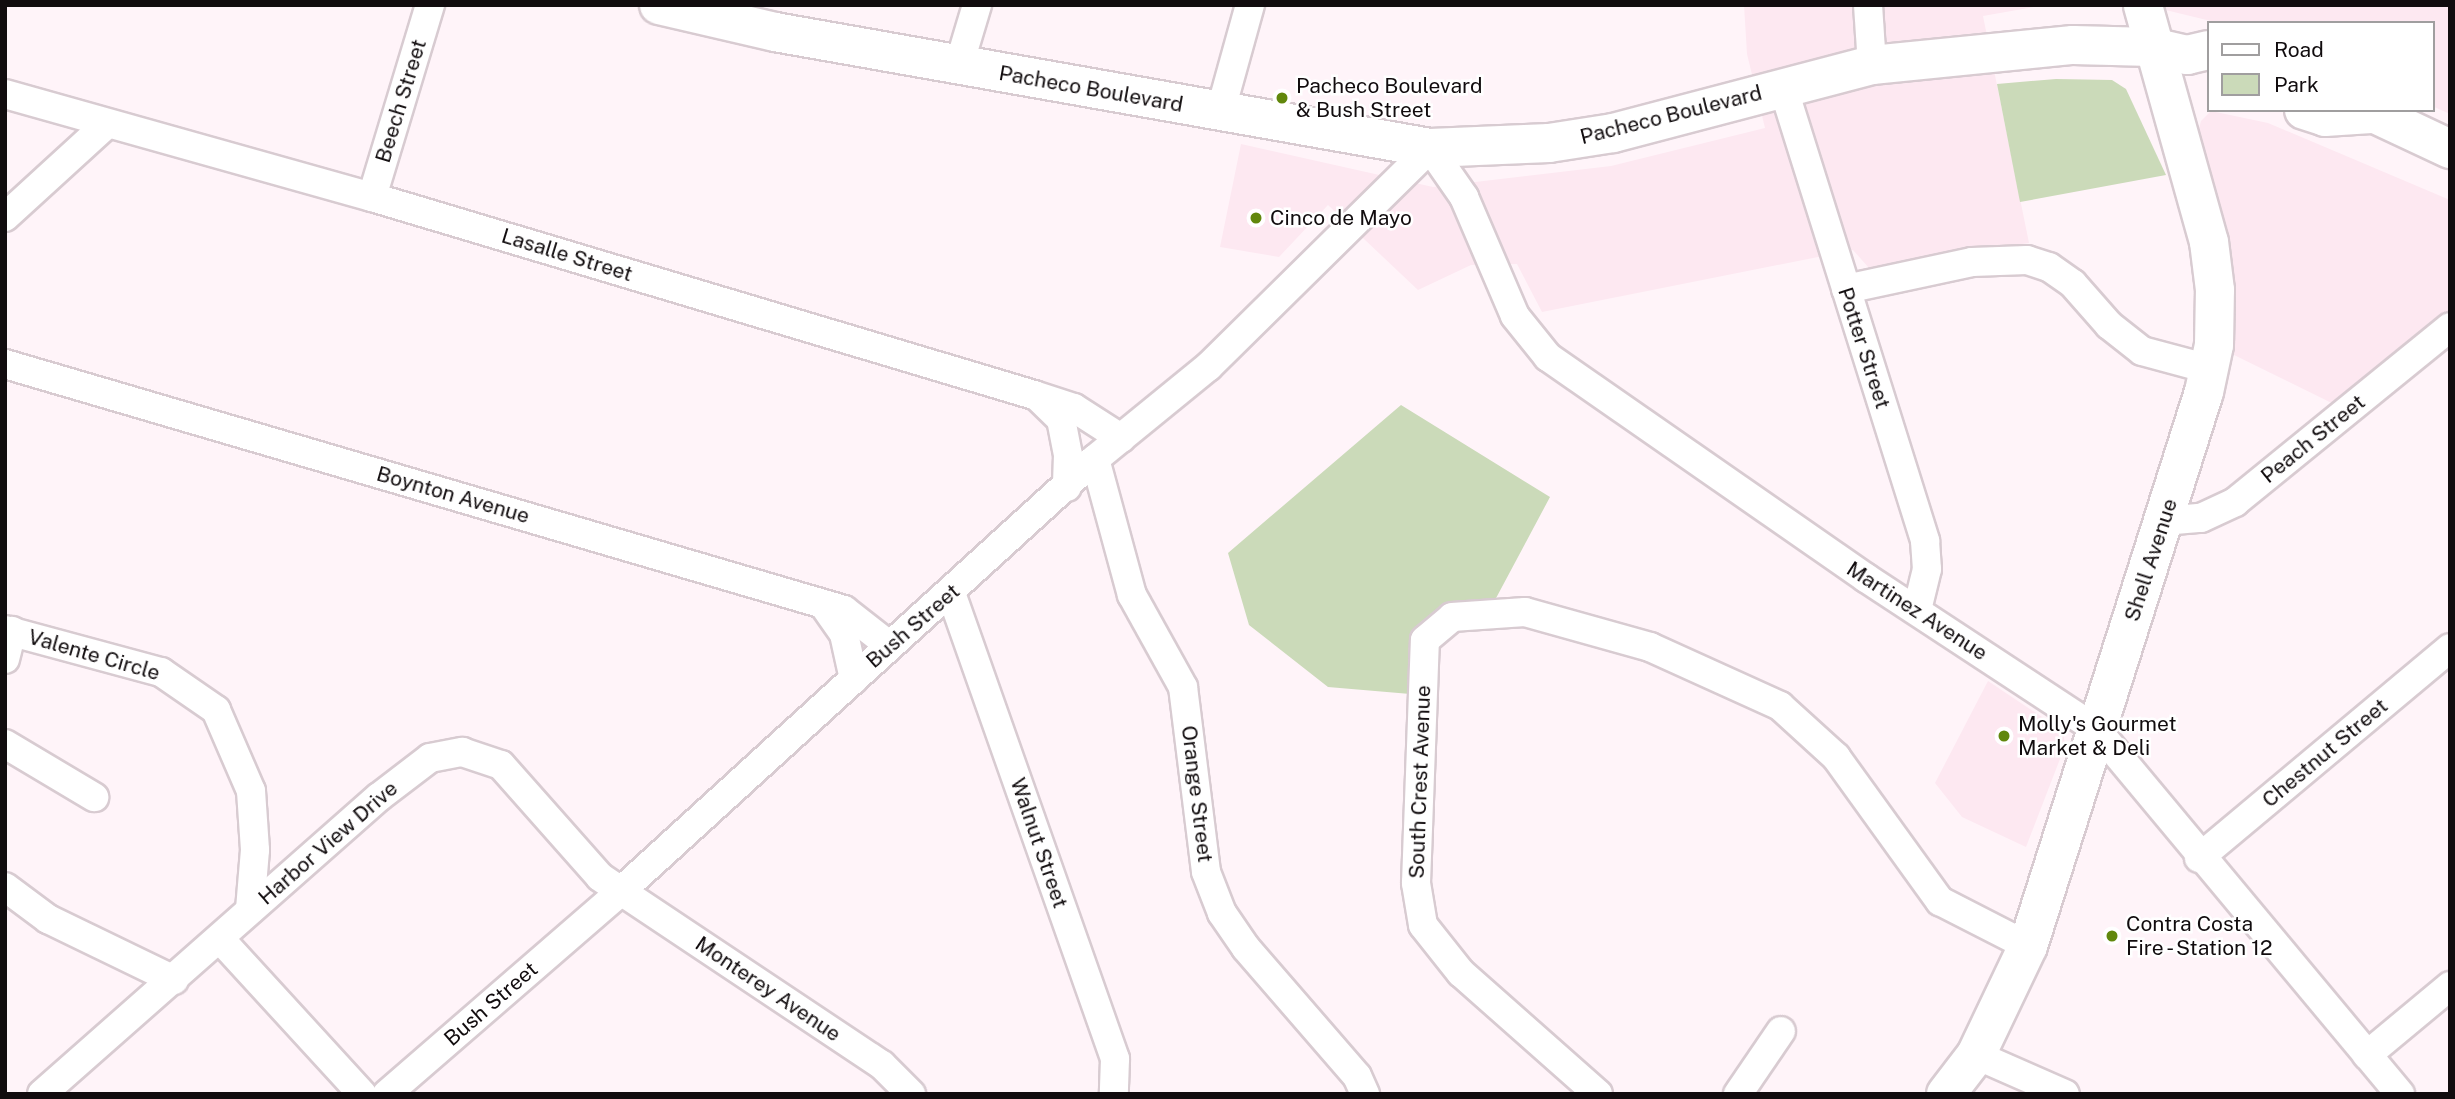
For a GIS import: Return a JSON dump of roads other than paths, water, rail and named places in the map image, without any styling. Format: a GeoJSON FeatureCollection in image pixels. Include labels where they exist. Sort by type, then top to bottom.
{"type":"FeatureCollection","features":[{"type":"Feature","properties":{"kind":"main road","name":"Pacheco Boulevard"},"geometry":{"type":"LineString","coordinates":[[660,5],[700,10],[960,65],[1430,148],[1549,143],[1613,133],[1872,65],[2073,45],[2189,57]]}},
{"type":"Feature","properties":{"kind":"main road","name":"Shell Avenue"},"geometry":{"type":"LineString","coordinates":[[1946,1094],[1976,1055],[2028,946],[2164,522],[2209,369],[2216,318],[2209,242],[2181,131],[2189,57],[2143,5]]}},
{"type":"Feature","properties":{"kind":"main road"},"geometry":{"type":"LineString","coordinates":[[2310,112],[2325,117],[2369,112],[2450,149]]}},
{"type":"Feature","properties":{"kind":"street","name":"Beech Street"},"geometry":{"type":"LineString","coordinates":[[372,197],[430,5]]}},
{"type":"Feature","properties":{"kind":"street"},"geometry":{"type":"LineString","coordinates":[[960,65],[977,5]]}},
{"type":"Feature","properties":{"kind":"street"},"geometry":{"type":"LineString","coordinates":[[1220,113],[1250,5]]}},
{"type":"Feature","properties":{"kind":"street"},"geometry":{"type":"LineString","coordinates":[[1868,5],[1872,65]]}},
{"type":"Feature","properties":{"kind":"street","name":"Potter Street"},"geometry":{"type":"LineString","coordinates":[[1783,87],[1925,541],[1927,569],[1917,610]]}},
{"type":"Feature","properties":{"kind":"street","name":"Lasalle Street"},"geometry":{"type":"LineString","coordinates":[[5,94],[372,197],[1034,395],[1074,408],[1121,438]]}},
{"type":"Feature","properties":{"kind":"street"},"geometry":{"type":"LineString","coordinates":[[5,217],[107,124]]}},
{"type":"Feature","properties":{"kind":"street","name":"Bush Street"},"geometry":{"type":"LineString","coordinates":[[387,1094],[621,891],[1095,459],[1208,367],[1430,148]]}},
{"type":"Feature","properties":{"kind":"street","name":"Martinez Avenue"},"geometry":{"type":"LineString","coordinates":[[1430,148],[1464,197],[1515,316],[1548,357],[2096,729],[2200,858],[2400,1094]]}},
{"type":"Feature","properties":{"kind":"street"},"geometry":{"type":"LineString","coordinates":[[1846,289],[1972,262],[2027,260],[2049,267],[2073,284],[2109,325],[2142,351],[2209,369]]}},
{"type":"Feature","properties":{"kind":"street","name":"Peach Street"},"geometry":{"type":"LineString","coordinates":[[2164,522],[2201,518],[2235,502],[2450,327]]}},
{"type":"Feature","properties":{"kind":"street","name":"Boynton Avenue"},"geometry":{"type":"LineString","coordinates":[[5,364],[844,610],[890,646]]}},
{"type":"Feature","properties":{"kind":"street"},"geometry":{"type":"LineString","coordinates":[[1034,395],[1061,419],[1068,455],[1067,487]]}},
{"type":"Feature","properties":{"kind":"street","name":"Orange Street"},"geometry":{"type":"LineString","coordinates":[[1095,459],[1132,595],[1183,687],[1206,872],[1222,913],[1246,948],[1357,1076],[1365,1094]]}},
{"type":"Feature","properties":{"kind":"street","name":"Walnut Street"},"geometry":{"type":"LineString","coordinates":[[951,593],[1115,1059],[1114,1094]]}},
{"type":"Feature","properties":{"kind":"street"},"geometry":{"type":"LineString","coordinates":[[823,604],[844,634],[854,678]]}},
{"type":"Feature","properties":{"kind":"street","name":"South Crest Avenue"},"geometry":{"type":"LineString","coordinates":[[1598,1094],[1461,973],[1423,925],[1416,883],[1425,640],[1452,617],[1525,612],[1650,648],[1780,706],[1836,757],[1940,901],[2028,946]]}},
{"type":"Feature","properties":{"kind":"street"},"geometry":{"type":"LineString","coordinates":[[5,659],[9,631]]}},
{"type":"Feature","properties":{"kind":"street","name":"Valente Circle"},"geometry":{"type":"LineString","coordinates":[[9,631],[161,672],[216,710],[251,791],[255,850],[250,910]]}},
{"type":"Feature","properties":{"kind":"street","name":"Chestnut Street"},"geometry":{"type":"LineString","coordinates":[[2200,858],[2450,648]]}},
{"type":"Feature","properties":{"kind":"street"},"geometry":{"type":"LineString","coordinates":[[5,744],[94,797]]}},
{"type":"Feature","properties":{"kind":"street","name":"Harbor View Drive"},"geometry":{"type":"LineString","coordinates":[[42,1094],[221,940],[250,910],[430,758],[463,752],[501,765],[600,877],[621,891]]}},
{"type":"Feature","properties":{"kind":"street"},"geometry":{"type":"LineString","coordinates":[[5,887],[48,919],[174,979]]}},
{"type":"Feature","properties":{"kind":"street","name":"Monterey Avenue"},"geometry":{"type":"LineString","coordinates":[[621,891],[882,1065],[911,1094]]}},
{"type":"Feature","properties":{"kind":"street"},"geometry":{"type":"LineString","coordinates":[[221,940],[362,1094]]}},
{"type":"Feature","properties":{"kind":"street"},"geometry":{"type":"LineString","coordinates":[[2379,1094],[2372,1060],[2450,986]]}},
{"type":"Feature","properties":{"kind":"street"},"geometry":{"type":"LineString","coordinates":[[1738,1094],[1782,1031]]}},
{"type":"Feature","properties":{"kind":"street"},"geometry":{"type":"LineString","coordinates":[[1976,1055],[2065,1094]]}},
{"type":"Feature","properties":{"kind":"place","name":"Pacheco Boulevard & Bush Street"},"geometry":{"type":"Point","coordinates":[1282,98]}},
{"type":"Feature","properties":{"kind":"place","name":"Cinco de Mayo"},"geometry":{"type":"Point","coordinates":[1256,218]}},
{"type":"Feature","properties":{"kind":"place","name":"Molly's Gourmet Market & Deli"},"geometry":{"type":"Point","coordinates":[2004,736]}},
{"type":"Feature","properties":{"kind":"place","name":"Contra Costa Fire - Station 12"},"geometry":{"type":"Point","coordinates":[2112,936]}}]}
